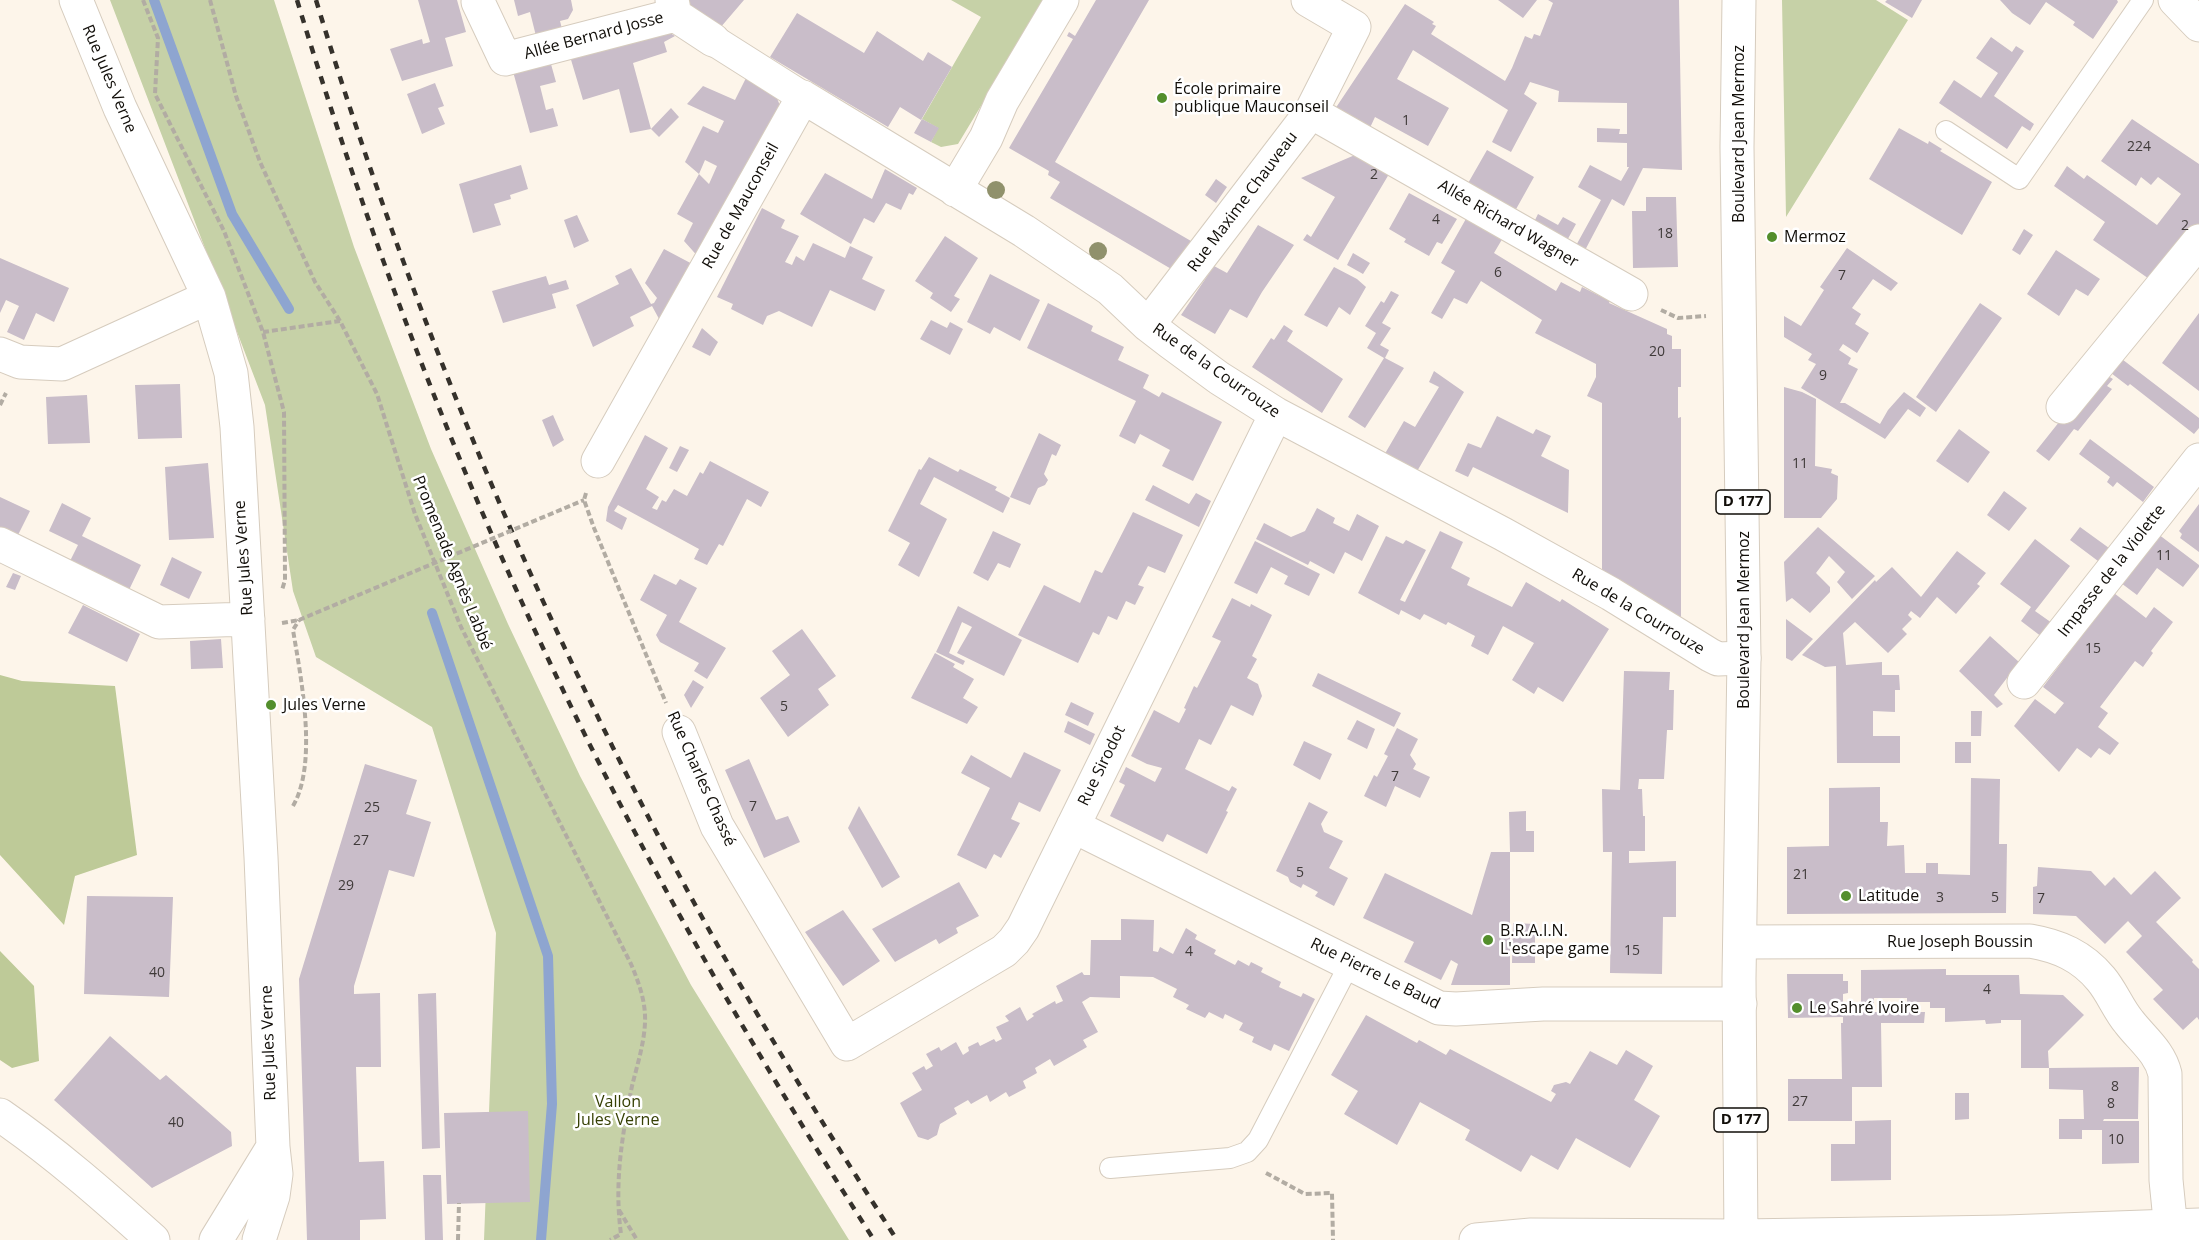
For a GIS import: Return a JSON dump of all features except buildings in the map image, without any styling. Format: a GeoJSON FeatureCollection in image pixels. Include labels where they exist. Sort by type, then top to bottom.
{"type":"FeatureCollection","features":[{"type":"Feature","properties":{"kind":"street","name":"Rue Jules Verne"},"geometry":{"type":"LineString","coordinates":[[76,0],[120,108],[209,297],[231,373],[237,428],[268,623],[261,857],[276,1174],[273,1196],[259,1240]]}},
{"type":"Feature","properties":{"kind":"street"},"geometry":{"type":"LineString","coordinates":[[955,190],[986,138],[1002,101],[1062,0]]}},
{"type":"Feature","properties":{"kind":"street","name":"Rue Maxime Chauveau"},"geometry":{"type":"LineString","coordinates":[[1148,325],[1311,112],[1354,27],[1308,0]]}},
{"type":"Feature","properties":{"kind":"street","name":"Boulevard Jean Mermoz"},"geometry":{"type":"LineString","coordinates":[[1739,0],[1737,147],[1744,658],[1740,1004],[1741,1238]]}},
{"type":"Feature","properties":{"kind":"street","name":"Allée Bernard Josse"},"geometry":{"type":"LineString","coordinates":[[478,2],[506,60],[673,7]]}},
{"type":"Feature","properties":{"kind":"street"},"geometry":{"type":"LineString","coordinates":[[673,7],[713,40],[803,97]]}},
{"type":"Feature","properties":{"kind":"street","name":"Rue de la Courrouze"},"geometry":{"type":"LineString","coordinates":[[803,97],[1024,231],[1110,289],[1148,325],[1219,378],[1276,414],[1503,534],[1611,594],[1710,655],[1718,659],[1744,658]]}},
{"type":"Feature","properties":{"kind":"street","name":"Rue de Mauconseil"},"geometry":{"type":"LineString","coordinates":[[598,461],[803,97]]}},
{"type":"Feature","properties":{"kind":"street","name":"Allée Richard Wagner"},"geometry":{"type":"LineString","coordinates":[[1311,112],[1631,294]]}},
{"type":"Feature","properties":{"kind":"street"},"geometry":{"type":"LineString","coordinates":[[2064,406],[2199,241]]}},
{"type":"Feature","properties":{"kind":"street"},"geometry":{"type":"LineString","coordinates":[[0,354],[20,362],[62,364],[209,297]]}},
{"type":"Feature","properties":{"kind":"street","name":"Rue Sirodot"},"geometry":{"type":"LineString","coordinates":[[847,1044],[1004,951],[1023,928],[1276,414]]}},
{"type":"Feature","properties":{"kind":"street","name":"Impasse de la Violette"},"geometry":{"type":"LineString","coordinates":[[2024,682],[2199,460]]}},
{"type":"Feature","properties":{"kind":"street"},"geometry":{"type":"LineString","coordinates":[[0,544],[159,622],[268,623]]}},
{"type":"Feature","properties":{"kind":"street","name":"Rue Charles Chassé"},"geometry":{"type":"LineString","coordinates":[[679,732],[717,826],[847,1044]]}},
{"type":"Feature","properties":{"kind":"street","name":"Rue Pierre Le Baud"},"geometry":{"type":"LineString","coordinates":[[1073,826],[1425,1002],[1448,1009],[1543,1004],[1740,1004]]}},
{"type":"Feature","properties":{"kind":"street","name":"Rue Joseph Boussin"},"geometry":{"type":"LineString","coordinates":[[1741,942],[2030,940],[2050,944],[2069,952],[2086,964],[2102,980],[2129,1022],[2163,1063],[2166,1180],[2180,1230]]}},
{"type":"Feature","properties":{"kind":"street"},"geometry":{"type":"LineString","coordinates":[[0,1115],[45,1148],[153,1240]]}},
{"type":"Feature","properties":{"kind":"street"},"geometry":{"type":"LineString","coordinates":[[216,1240],[273,1147]]}},
{"type":"Feature","properties":{"kind":"street"},"geometry":{"type":"LineString","coordinates":[[1476,1240],[1530,1235],[1741,1238],[2180,1230]]}},
{"type":"Feature","properties":{"kind":"lane"},"geometry":{"type":"LineString","coordinates":[[1946,131],[2019,179],[2143,0]]}},
{"type":"Feature","properties":{"kind":"lane"},"geometry":{"type":"LineString","coordinates":[[1110,1168],[1230,1158],[1247,1152],[1258,1140],[1350,963]]}},
{"type":"Feature","properties":{"kind":"path"},"geometry":{"type":"LineString","coordinates":[[143,0],[158,38],[155,94],[224,231],[264,332],[284,412],[285,580],[279,599]]}},
{"type":"Feature","properties":{"kind":"path","name":"Promenade Agnès Labbé"},"geometry":{"type":"LineString","coordinates":[[210,0],[237,96],[260,162],[315,282],[340,321],[377,394],[415,514],[461,627],[632,964],[640,986],[645,1022],[618,1169],[617,1207],[621,1234],[610,1240]]}},
{"type":"Feature","properties":{"kind":"path"},"geometry":{"type":"LineString","coordinates":[[1631,294],[1678,318],[1710,316]]}},
{"type":"Feature","properties":{"kind":"path"},"geometry":{"type":"LineString","coordinates":[[264,332],[340,321]]}},
{"type":"Feature","properties":{"kind":"path","name":"Rue Charles Chassé"},"geometry":{"type":"LineString","coordinates":[[291,809],[303,779],[306,758],[301,687],[293,630],[299,620],[584,500],[679,732]]}},
{"type":"Feature","properties":{"kind":"path"},"geometry":{"type":"LineString","coordinates":[[1247,1152],[1264,1172],[1305,1194],[1332,1193],[1333,1240]]}},
{"type":"Feature","properties":{"kind":"path"},"geometry":{"type":"LineString","coordinates":[[458,1240],[459,1203]]}},
{"type":"Feature","properties":{"kind":"path"},"geometry":{"type":"LineString","coordinates":[[617,1207],[637,1240]]}},
{"type":"Feature","properties":{"kind":"green space","name":"Vallon Jules Verne"},"geometry":{"type":"Polygon","coordinates":[[[110,0],[274,0],[354,247],[431,449],[508,624],[580,776],[691,985],[849,1240],[484,1240],[496,933],[432,727],[316,657],[293,591],[265,405],[110,0]]]}},
{"type":"Feature","properties":{"kind":"green space"},"geometry":{"type":"Polygon","coordinates":[[[951,0],[1045,0],[958,144],[941,147],[931,142],[938,128],[922,119],[981,17],[951,0]]]}},
{"type":"Feature","properties":{"kind":"green space"},"geometry":{"type":"Polygon","coordinates":[[[1782,0],[1876,0],[1908,20],[1786,217],[1782,0]]]}},
{"type":"Feature","properties":{"kind":"green space"},"geometry":{"type":"Polygon","coordinates":[[[0,675],[22,681],[115,686],[137,855],[75,876],[64,925],[0,855],[0,675]]]}},
{"type":"Feature","properties":{"kind":"green space"},"geometry":{"type":"Polygon","coordinates":[[[0,951],[34,986],[39,1061],[12,1068],[0,1060],[0,951]]]}},
{"type":"Feature","properties":{"kind":"waterway"},"geometry":{"type":"LineString","coordinates":[[154,0],[232,214],[289,309]]}},
{"type":"Feature","properties":{"kind":"waterway"},"geometry":{"type":"LineString","coordinates":[[432,613],[548,956],[552,1104],[541,1240]]}},
{"type":"Feature","properties":{"kind":"railway"},"geometry":{"type":"LineString","coordinates":[[297,0],[353,175],[416,349],[485,520],[562,688],[671,900],[790,1106],[874,1240]]}},
{"type":"Feature","properties":{"kind":"railway"},"geometry":{"type":"LineString","coordinates":[[316,0],[351,111],[429,331],[472,439],[567,652],[671,860],[724,957],[809,1100],[897,1240]]}},
{"type":"Feature","properties":{"kind":"place","name":"École primaire publique Mauconseil"},"geometry":{"type":"Point","coordinates":[1162,98]}},
{"type":"Feature","properties":{"kind":"place","name":"Mermoz"},"geometry":{"type":"Point","coordinates":[1772,237]}},
{"type":"Feature","properties":{"kind":"place","name":"Jules Verne"},"geometry":{"type":"Point","coordinates":[271,705]}},
{"type":"Feature","properties":{"kind":"place","name":"Latitude"},"geometry":{"type":"Point","coordinates":[1846,896]}},
{"type":"Feature","properties":{"kind":"place","name":"B.R.A.I.N. L'escape game"},"geometry":{"type":"Point","coordinates":[1488,940]}},
{"type":"Feature","properties":{"kind":"place","name":"Le Sahré Ivoire"},"geometry":{"type":"Point","coordinates":[1797,1008]}}]}
